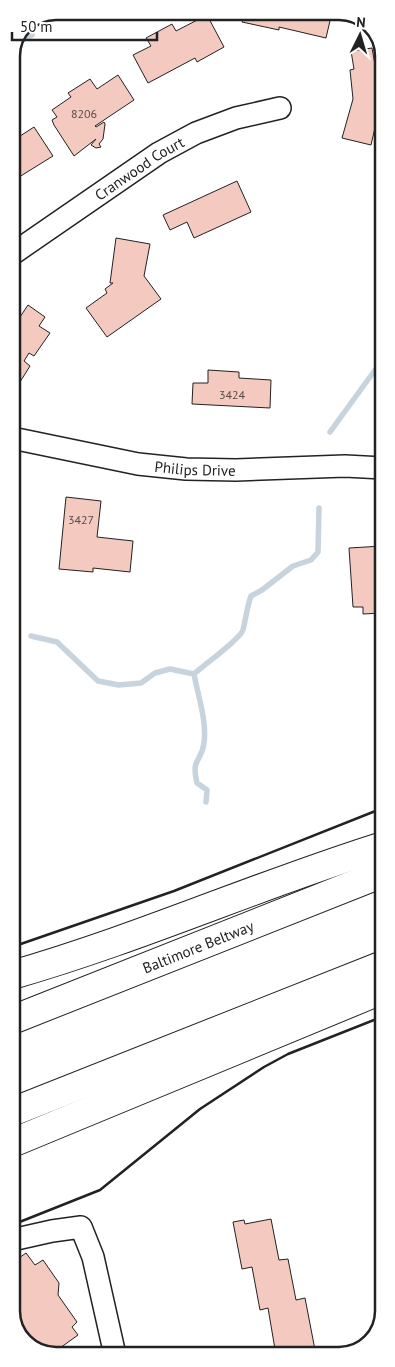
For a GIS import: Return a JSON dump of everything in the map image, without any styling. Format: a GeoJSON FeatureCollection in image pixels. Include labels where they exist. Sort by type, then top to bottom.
{"type":"FeatureCollection","features":[{"type":"Feature","properties":{"kind":"highway"},"geometry":{"type":"LineString","coordinates":[[20,972],[136,936],[336,861],[375,849]]}},
{"type":"Feature","properties":{"kind":"highway","name":"Baltimore Beltway"},"geometry":{"type":"LineString","coordinates":[[20,1017],[375,876]]}},
{"type":"Feature","properties":{"kind":"highway"},"geometry":{"type":"LineString","coordinates":[[20,1109],[375,970]]}},
{"type":"Feature","properties":{"kind":"highway"},"geometry":{"type":"LineString","coordinates":[[20,1140],[375,993]]}},
{"type":"Feature","properties":{"kind":"street","name":"Cranwood Court"},"geometry":{"type":"LineString","coordinates":[[20,250],[159,154],[196,133],[236,118],[280,108]]}},
{"type":"Feature","properties":{"kind":"street","name":"Philips Drive"},"geometry":{"type":"LineString","coordinates":[[20,440],[138,464],[186,469],[244,470],[345,466],[375,468]]}},
{"type":"Feature","properties":{"kind":"street"},"geometry":{"type":"LineString","coordinates":[[20,1238],[81,1227],[93,1257],[113,1347]]}},
{"type":"Feature","properties":{"kind":"building"},"geometry":{"type":"Polygon","coordinates":[[[197,20],[210,20],[224,47],[197,62],[195,58],[148,83],[133,55],[151,46],[146,38],[172,24],[176,31],[197,20]]]}},
{"type":"Feature","properties":{"kind":"building"},"geometry":{"type":"Polygon","coordinates":[[[243,20],[330,20],[326,38],[279,27],[279,30],[242,22],[243,20]]]}},
{"type":"Feature","properties":{"kind":"building"},"geometry":{"type":"Polygon","coordinates":[[[372,48],[375,64],[375,128],[371,145],[342,138],[353,99],[350,70],[354,69],[351,51],[372,48]]]}},
{"type":"Feature","properties":{"kind":"building"},"geometry":{"type":"Polygon","coordinates":[[[118,75],[134,100],[95,126],[104,122],[105,124],[103,139],[99,144],[101,147],[96,148],[91,145],[96,139],[74,156],[54,125],[52,120],[57,117],[52,110],[71,97],[68,93],[90,79],[97,89],[118,75]]]}},
{"type":"Feature","properties":{"kind":"building"},"geometry":{"type":"Polygon","coordinates":[[[34,127],[53,156],[20,176],[20,136],[34,127]]]}},
{"type":"Feature","properties":{"kind":"building"},"geometry":{"type":"Polygon","coordinates":[[[237,181],[251,212],[194,238],[187,222],[170,230],[163,215],[237,181]]]}},
{"type":"Feature","properties":{"kind":"building"},"geometry":{"type":"Polygon","coordinates":[[[116,238],[150,244],[144,276],[161,299],[107,337],[86,308],[107,293],[105,289],[113,283],[110,283],[116,238]]]}},
{"type":"Feature","properties":{"kind":"building"},"geometry":{"type":"Polygon","coordinates":[[[28,305],[45,317],[39,326],[50,333],[34,356],[29,353],[24,361],[30,366],[20,382],[20,317],[28,305]]]}},
{"type":"Feature","properties":{"kind":"building"},"geometry":{"type":"Polygon","coordinates":[[[208,370],[239,372],[239,378],[271,380],[270,408],[192,404],[193,383],[208,383],[208,370]]]}},
{"type":"Feature","properties":{"kind":"building"},"geometry":{"type":"Polygon","coordinates":[[[66,497],[101,501],[97,537],[133,541],[130,572],[93,568],[93,572],[59,569],[66,497]]]}},
{"type":"Feature","properties":{"kind":"building"},"geometry":{"type":"Polygon","coordinates":[[[375,546],[375,613],[363,614],[363,607],[353,607],[349,548],[375,546]]]}},
{"type":"Feature","properties":{"kind":"building"},"geometry":{"type":"Polygon","coordinates":[[[271,1219],[279,1260],[288,1259],[296,1300],[305,1298],[314,1347],[275,1347],[268,1308],[260,1310],[252,1267],[242,1269],[233,1222],[244,1220],[245,1224],[271,1219]]]}},
{"type":"Feature","properties":{"kind":"building"},"geometry":{"type":"Polygon","coordinates":[[[26,1253],[35,1265],[43,1260],[59,1283],[58,1295],[77,1322],[72,1327],[78,1335],[61,1347],[46,1346],[38,1342],[27,1333],[23,1325],[20,1311],[20,1257],[26,1253]]]}},
{"type":"Feature","properties":{"kind":"waterway"},"geometry":{"type":"LineString","coordinates":[[25,39],[32,35],[33,28]]}},
{"type":"Feature","properties":{"kind":"waterway"},"geometry":{"type":"LineString","coordinates":[[330,432],[375,370]]}},
{"type":"Feature","properties":{"kind":"waterway"},"geometry":{"type":"LineString","coordinates":[[194,674],[229,646],[243,630],[251,596],[262,590],[293,566],[311,560],[318,552],[319,508]]}},
{"type":"Feature","properties":{"kind":"waterway"},"geometry":{"type":"LineString","coordinates":[[31,636],[57,642],[98,681],[119,685],[141,683],[155,673],[170,669],[194,674]]}},
{"type":"Feature","properties":{"kind":"waterway"},"geometry":{"type":"LineString","coordinates":[[194,674],[205,735],[203,750],[196,764],[195,775],[197,783],[207,790],[206,802]]}},
{"type":"Feature","properties":{"kind":"wall"},"geometry":{"type":"LineString","coordinates":[[20,944],[174,891],[375,811]]}},
{"type":"Feature","properties":{"kind":"wall"},"geometry":{"type":"LineString","coordinates":[[20,1222],[100,1190],[200,1109],[264,1067],[288,1054],[375,1020]]}}]}
